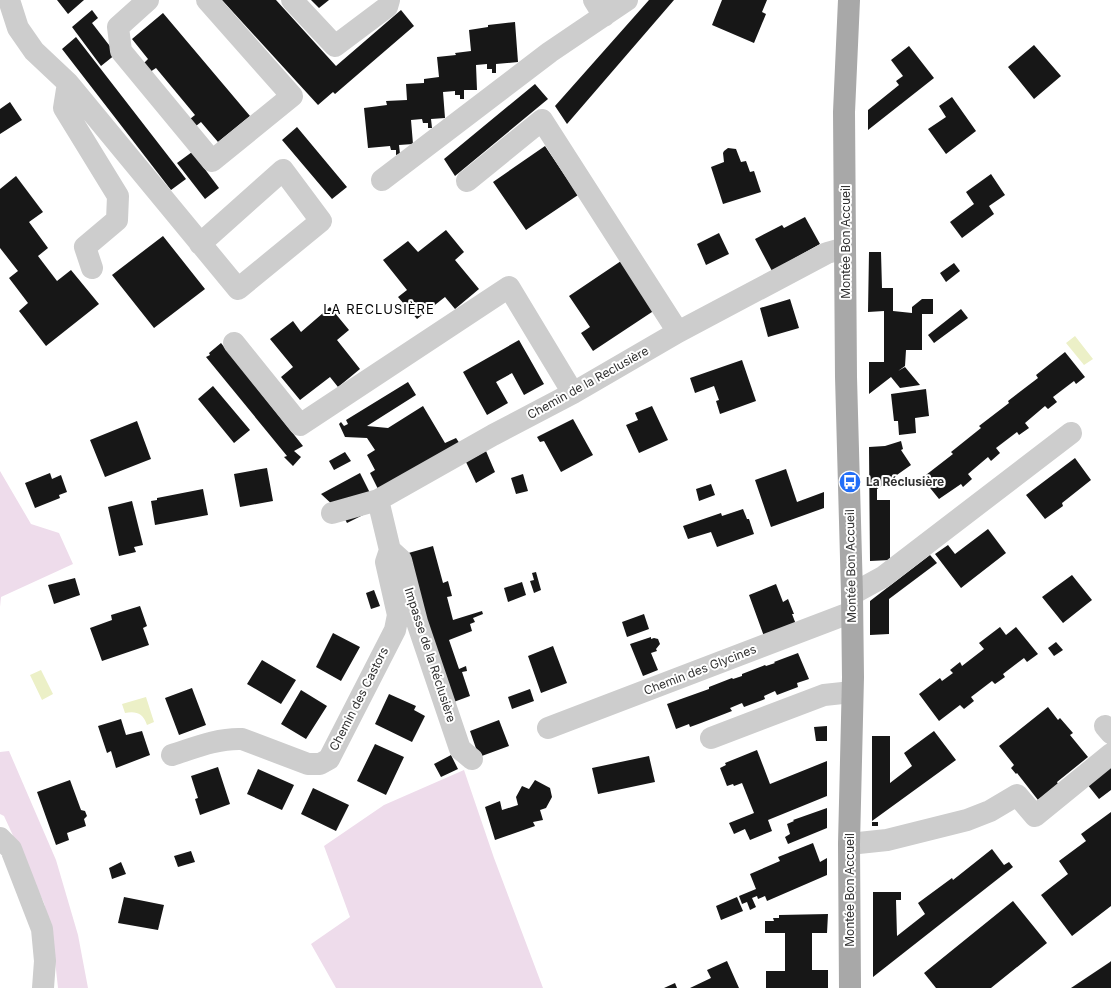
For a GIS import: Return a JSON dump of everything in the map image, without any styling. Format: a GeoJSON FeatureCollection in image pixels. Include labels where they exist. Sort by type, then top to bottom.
{"type":"FeatureCollection","features":[{"type":"Feature","properties":{"kind":"main road","name":"Montée Bon Accueil"},"geometry":{"type":"LineString","coordinates":[[849,0],[844,112],[846,377],[852,603],[849,844],[850,988]]}},
{"type":"Feature","properties":{"kind":"street"},"geometry":{"type":"LineString","coordinates":[[9,0],[18,28],[34,51],[68,83],[200,244],[238,289],[321,221],[283,170],[200,244]]}},
{"type":"Feature","properties":{"kind":"street"},"geometry":{"type":"LineString","coordinates":[[148,0],[118,27],[121,51],[212,161],[292,96],[207,0]]}},
{"type":"Feature","properties":{"kind":"street"},"geometry":{"type":"LineString","coordinates":[[292,0],[335,46],[387,7],[389,0]]}},
{"type":"Feature","properties":{"kind":"street"},"geometry":{"type":"LineString","coordinates":[[382,180],[550,52],[599,8],[627,0]]}},
{"type":"Feature","properties":{"kind":"street"},"geometry":{"type":"LineString","coordinates":[[68,83],[64,108],[118,196],[117,220],[85,247],[92,268]]}},
{"type":"Feature","properties":{"kind":"street"},"geometry":{"type":"LineString","coordinates":[[467,181],[542,120],[678,332]]}},
{"type":"Feature","properties":{"kind":"street","name":"Chemin de la Reclusière"},"geometry":{"type":"LineString","coordinates":[[332,513],[378,500],[493,435],[573,393],[678,332],[827,253],[845,248]]}},
{"type":"Feature","properties":{"kind":"street"},"geometry":{"type":"LineString","coordinates":[[234,343],[300,425],[509,287],[573,393]]}},
{"type":"Feature","properties":{"kind":"street","name":"Chemin des Glycines"},"geometry":{"type":"LineString","coordinates":[[548,728],[852,603],[883,577],[1071,433]]}},
{"type":"Feature","properties":{"kind":"street"},"geometry":{"type":"LineString","coordinates":[[378,500],[390,550]]}},
{"type":"Feature","properties":{"kind":"street","name":"Chemin des Castors"},"geometry":{"type":"LineString","coordinates":[[172,755],[218,741],[234,738],[242,739],[308,764],[320,764],[329,759],[395,630],[398,615],[386,562],[390,550]]}},
{"type":"Feature","properties":{"kind":"street","name":"Impasse de la Réclusière"},"geometry":{"type":"LineString","coordinates":[[390,550],[401,560],[417,622],[460,749],[472,759]]}},
{"type":"Feature","properties":{"kind":"street"},"geometry":{"type":"LineString","coordinates":[[711,738],[824,695],[852,692]]}},
{"type":"Feature","properties":{"kind":"street"},"geometry":{"type":"LineString","coordinates":[[849,844],[887,840],[967,820],[990,811],[1017,795],[1035,816],[1111,754]]}},
{"type":"Feature","properties":{"kind":"street"},"geometry":{"type":"LineString","coordinates":[[0,838],[11,849],[42,929],[45,961],[43,988]]}},
{"type":"Feature","properties":{"kind":"shaded area"},"geometry":{"type":"Polygon","coordinates":[[[1075,336],[1093,359],[1084,365],[1066,343],[1075,336]]]}},
{"type":"Feature","properties":{"kind":"shaded area"},"geometry":{"type":"Polygon","coordinates":[[[0,471],[31,524],[59,533],[73,564],[1,597],[0,607],[0,471]]]}},
{"type":"Feature","properties":{"kind":"shaded area"},"geometry":{"type":"Polygon","coordinates":[[[41,670],[53,694],[42,700],[30,675],[41,670]]]}},
{"type":"Feature","properties":{"kind":"shaded area"},"geometry":{"type":"Polygon","coordinates":[[[146,697],[154,722],[147,725],[141,715],[133,712],[125,713],[122,704],[146,697]]]}},
{"type":"Feature","properties":{"kind":"shaded area"},"geometry":{"type":"Polygon","coordinates":[[[9,751],[56,860],[78,935],[88,988],[58,988],[52,933],[44,903],[4,816],[0,814],[0,752],[9,751]]]}},
{"type":"Feature","properties":{"kind":"shaded area"},"geometry":{"type":"Polygon","coordinates":[[[464,770],[494,858],[543,988],[336,988],[311,944],[350,917],[324,846],[384,805],[464,770]]]}},
{"type":"Feature","properties":{"kind":"building"},"geometry":{"type":"Polygon","coordinates":[[[57,0],[84,0],[68,14],[57,0]]]}},
{"type":"Feature","properties":{"kind":"building"},"geometry":{"type":"Polygon","coordinates":[[[222,0],[276,0],[336,66],[401,10],[414,26],[335,94],[333,92],[318,105],[222,0]]]}},
{"type":"Feature","properties":{"kind":"building"},"geometry":{"type":"Polygon","coordinates":[[[311,0],[329,0],[319,8],[311,0]]]}},
{"type":"Feature","properties":{"kind":"building"},"geometry":{"type":"Polygon","coordinates":[[[649,0],[674,0],[567,124],[555,106],[649,0]]]}},
{"type":"Feature","properties":{"kind":"building"},"geometry":{"type":"Polygon","coordinates":[[[722,0],[767,0],[762,12],[766,14],[754,43],[712,25],[722,0]]]}},
{"type":"Feature","properties":{"kind":"building"},"geometry":{"type":"Polygon","coordinates":[[[92,10],[98,18],[92,23],[116,54],[101,66],[72,27],[92,10]]]}},
{"type":"Feature","properties":{"kind":"building"},"geometry":{"type":"Polygon","coordinates":[[[163,13],[250,116],[218,142],[201,122],[196,126],[190,119],[195,115],[156,68],[150,72],[143,64],[148,59],[132,39],[163,13]]]}},
{"type":"Feature","properties":{"kind":"building"},"geometry":{"type":"Polygon","coordinates":[[[515,22],[518,62],[496,64],[496,73],[492,73],[492,69],[487,69],[487,64],[476,65],[477,90],[464,90],[464,99],[460,99],[460,95],[455,95],[455,91],[443,92],[445,118],[431,119],[432,128],[428,128],[428,123],[423,123],[422,119],[411,120],[413,144],[399,145],[400,154],[396,155],[396,150],[391,150],[390,146],[368,148],[364,108],[387,105],[386,101],[407,100],[406,84],[424,83],[424,79],[439,77],[437,57],[456,55],[455,53],[471,51],[469,30],[488,27],[488,25],[515,22]]]}},
{"type":"Feature","properties":{"kind":"building"},"geometry":{"type":"Polygon","coordinates":[[[76,37],[186,179],[171,190],[62,49],[76,37]]]}},
{"type":"Feature","properties":{"kind":"building"},"geometry":{"type":"Polygon","coordinates":[[[1034,45],[1061,76],[1034,99],[1008,67],[1034,45]]]}},
{"type":"Feature","properties":{"kind":"building"},"geometry":{"type":"Polygon","coordinates":[[[909,46],[934,78],[868,130],[868,110],[899,85],[896,81],[903,76],[891,60],[909,46]]]}},
{"type":"Feature","properties":{"kind":"building"},"geometry":{"type":"Polygon","coordinates":[[[535,84],[548,99],[455,176],[444,159],[535,84]]]}},
{"type":"Feature","properties":{"kind":"building"},"geometry":{"type":"Polygon","coordinates":[[[952,97],[976,131],[946,154],[928,129],[946,117],[939,106],[952,97]]]}},
{"type":"Feature","properties":{"kind":"building"},"geometry":{"type":"Polygon","coordinates":[[[10,102],[22,120],[0,134],[0,109],[10,102]]]}},
{"type":"Feature","properties":{"kind":"building"},"geometry":{"type":"Polygon","coordinates":[[[297,127],[347,187],[332,199],[282,140],[297,127]]]}},
{"type":"Feature","properties":{"kind":"building"},"geometry":{"type":"Polygon","coordinates":[[[545,146],[578,195],[526,230],[493,182],[545,146]]]}},
{"type":"Feature","properties":{"kind":"building"},"geometry":{"type":"Polygon","coordinates":[[[728,148],[736,149],[741,162],[746,161],[750,172],[754,171],[761,192],[723,204],[711,167],[724,162],[723,153],[728,148]]]}},
{"type":"Feature","properties":{"kind":"building"},"geometry":{"type":"Polygon","coordinates":[[[192,152],[219,188],[205,199],[177,163],[192,152]]]}},
{"type":"Feature","properties":{"kind":"building"},"geometry":{"type":"Polygon","coordinates":[[[991,174],[1005,195],[989,206],[994,214],[962,238],[950,222],[974,204],[966,192],[991,174]]]}},
{"type":"Feature","properties":{"kind":"building"},"geometry":{"type":"Polygon","coordinates":[[[16,176],[43,212],[29,222],[48,248],[38,256],[57,281],[71,270],[99,304],[46,346],[19,311],[28,303],[9,278],[18,271],[0,248],[0,189],[16,176]]]}},
{"type":"Feature","properties":{"kind":"building"},"geometry":{"type":"Polygon","coordinates":[[[805,217],[820,244],[772,271],[755,239],[782,225],[784,228],[805,217]]]}},
{"type":"Feature","properties":{"kind":"building"},"geometry":{"type":"Polygon","coordinates":[[[446,230],[464,252],[455,260],[479,289],[455,309],[445,297],[417,319],[398,297],[407,290],[383,260],[408,241],[418,252],[446,230]]]}},
{"type":"Feature","properties":{"kind":"building"},"geometry":{"type":"Polygon","coordinates":[[[719,233],[729,254],[706,265],[697,244],[719,233]]]}},
{"type":"Feature","properties":{"kind":"building"},"geometry":{"type":"Polygon","coordinates":[[[163,236],[205,289],[154,328],[112,275],[163,236]]]}},
{"type":"Feature","properties":{"kind":"building"},"geometry":{"type":"Polygon","coordinates":[[[869,252],[881,252],[882,288],[893,288],[893,311],[912,313],[912,307],[922,299],[933,299],[933,314],[922,314],[922,350],[906,350],[905,366],[898,371],[905,367],[920,385],[900,388],[891,377],[869,394],[869,362],[884,362],[884,311],[868,312],[869,252]]]}},
{"type":"Feature","properties":{"kind":"building"},"geometry":{"type":"Polygon","coordinates":[[[621,261],[655,310],[593,351],[581,333],[590,327],[569,296],[621,261]]]}},
{"type":"Feature","properties":{"kind":"building"},"geometry":{"type":"Polygon","coordinates":[[[954,263],[960,271],[946,282],[940,273],[954,263]]]}},
{"type":"Feature","properties":{"kind":"building"},"geometry":{"type":"Polygon","coordinates":[[[790,299],[799,328],[768,337],[760,308],[790,299]]]}},
{"type":"Feature","properties":{"kind":"building"},"geometry":{"type":"Polygon","coordinates":[[[330,307],[349,330],[337,340],[360,369],[338,387],[330,377],[300,400],[281,377],[293,367],[270,339],[293,321],[301,332],[330,307]]]}},
{"type":"Feature","properties":{"kind":"building"},"geometry":{"type":"Polygon","coordinates":[[[961,309],[968,318],[934,343],[928,335],[961,309]]]}},
{"type":"Feature","properties":{"kind":"building"},"geometry":{"type":"Polygon","coordinates":[[[519,340],[544,384],[524,395],[512,373],[496,382],[508,403],[487,415],[463,372],[519,340]]]}},
{"type":"Feature","properties":{"kind":"building"},"geometry":{"type":"Polygon","coordinates":[[[221,343],[303,446],[294,451],[301,457],[293,466],[284,457],[287,456],[206,357],[210,355],[209,353],[221,343]]]}},
{"type":"Feature","properties":{"kind":"building"},"geometry":{"type":"Polygon","coordinates":[[[1065,352],[1085,377],[1076,384],[1074,381],[1053,397],[1057,402],[1048,409],[1045,406],[1025,423],[1029,428],[1019,435],[1017,432],[996,448],[1000,453],[991,461],[988,457],[968,474],[972,479],[963,487],[961,484],[939,499],[922,478],[953,454],[951,452],[981,428],[979,426],[1009,403],[1008,401],[1038,378],[1036,375],[1065,352]]]}},
{"type":"Feature","properties":{"kind":"building"},"geometry":{"type":"Polygon","coordinates":[[[742,360],[756,401],[720,414],[716,401],[719,400],[714,386],[695,393],[690,378],[742,360]]]}},
{"type":"Feature","properties":{"kind":"building"},"geometry":{"type":"Polygon","coordinates":[[[408,382],[416,395],[367,426],[388,428],[423,406],[445,443],[456,438],[460,444],[378,489],[370,473],[375,470],[367,455],[375,450],[367,438],[345,437],[339,424],[341,422],[344,426],[348,424],[346,420],[408,382]]]}},
{"type":"Feature","properties":{"kind":"building"},"geometry":{"type":"Polygon","coordinates":[[[213,386],[250,430],[234,443],[198,399],[213,386]]]}},
{"type":"Feature","properties":{"kind":"building"},"geometry":{"type":"Polygon","coordinates":[[[926,389],[929,416],[915,418],[916,433],[899,435],[898,421],[894,421],[891,394],[926,389]]]}},
{"type":"Feature","properties":{"kind":"building"},"geometry":{"type":"Polygon","coordinates":[[[652,406],[668,440],[639,453],[626,425],[638,420],[635,413],[652,406]]]}},
{"type":"Feature","properties":{"kind":"building"},"geometry":{"type":"Polygon","coordinates":[[[573,419],[593,455],[561,472],[544,441],[540,442],[537,437],[573,419]]]}},
{"type":"Feature","properties":{"kind":"building"},"geometry":{"type":"Polygon","coordinates":[[[137,421],[151,459],[105,477],[90,440],[137,421]]]}},
{"type":"Feature","properties":{"kind":"building"},"geometry":{"type":"Polygon","coordinates":[[[901,441],[903,449],[901,450],[911,465],[877,489],[877,500],[890,500],[890,560],[870,561],[869,447],[885,446],[901,441]]]}},
{"type":"Feature","properties":{"kind":"building"},"geometry":{"type":"Polygon","coordinates":[[[486,451],[495,472],[476,483],[466,462],[486,451]]]}},
{"type":"Feature","properties":{"kind":"building"},"geometry":{"type":"Polygon","coordinates":[[[345,452],[351,461],[334,470],[329,461],[345,452]]]}},
{"type":"Feature","properties":{"kind":"building"},"geometry":{"type":"Polygon","coordinates":[[[1075,458],[1091,480],[1062,503],[1063,506],[1045,519],[1026,495],[1075,458]]]}},
{"type":"Feature","properties":{"kind":"building"},"geometry":{"type":"Polygon","coordinates":[[[267,468],[273,501],[240,507],[234,474],[267,468]]]}},
{"type":"Feature","properties":{"kind":"building"},"geometry":{"type":"Polygon","coordinates":[[[786,469],[797,502],[824,492],[824,508],[771,527],[755,480],[786,469]]]}},
{"type":"Feature","properties":{"kind":"building"},"geometry":{"type":"Polygon","coordinates":[[[50,473],[52,479],[61,475],[67,492],[59,495],[60,498],[35,508],[25,483],[50,473]]]}},
{"type":"Feature","properties":{"kind":"building"},"geometry":{"type":"Polygon","coordinates":[[[360,473],[370,493],[334,506],[321,494],[360,473]]]}},
{"type":"Feature","properties":{"kind":"building"},"geometry":{"type":"Polygon","coordinates":[[[523,474],[528,491],[516,494],[511,478],[523,474]]]}},
{"type":"Feature","properties":{"kind":"building"},"geometry":{"type":"Polygon","coordinates":[[[711,484],[715,495],[699,501],[696,489],[711,484]]]}},
{"type":"Feature","properties":{"kind":"building"},"geometry":{"type":"Polygon","coordinates":[[[203,489],[208,515],[155,525],[151,501],[157,500],[157,498],[203,489]]]}},
{"type":"Feature","properties":{"kind":"building"},"geometry":{"type":"Polygon","coordinates":[[[132,501],[143,545],[134,547],[136,552],[119,556],[108,507],[132,501]]]}},
{"type":"Feature","properties":{"kind":"building"},"geometry":{"type":"Polygon","coordinates":[[[743,509],[747,519],[749,519],[754,534],[717,547],[711,532],[688,539],[683,526],[721,513],[722,516],[743,509]]]}},
{"type":"Feature","properties":{"kind":"building"},"geometry":{"type":"Polygon","coordinates":[[[363,515],[347,523],[344,517],[363,515]]]}},
{"type":"Feature","properties":{"kind":"building"},"geometry":{"type":"Polygon","coordinates":[[[988,529],[1006,553],[961,588],[935,554],[948,545],[955,554],[988,529]]]}},
{"type":"Feature","properties":{"kind":"building"},"geometry":{"type":"Polygon","coordinates":[[[433,546],[443,583],[448,581],[452,596],[447,597],[453,620],[482,611],[483,614],[473,618],[475,622],[470,624],[472,631],[449,640],[459,669],[466,666],[467,671],[462,672],[470,696],[451,703],[405,554],[433,546]]]}},
{"type":"Feature","properties":{"kind":"building"},"geometry":{"type":"Polygon","coordinates":[[[930,555],[937,563],[889,599],[889,634],[870,635],[870,601],[930,555]]]}},
{"type":"Feature","properties":{"kind":"building"},"geometry":{"type":"Polygon","coordinates":[[[536,572],[541,590],[534,593],[530,581],[534,580],[532,573],[536,572]]]}},
{"type":"Feature","properties":{"kind":"building"},"geometry":{"type":"Polygon","coordinates":[[[1072,575],[1092,600],[1063,623],[1042,597],[1072,575]]]}},
{"type":"Feature","properties":{"kind":"building"},"geometry":{"type":"Polygon","coordinates":[[[75,578],[80,595],[54,604],[48,585],[75,578]]]}},
{"type":"Feature","properties":{"kind":"building"},"geometry":{"type":"Polygon","coordinates":[[[522,582],[526,595],[508,602],[504,588],[522,582]]]}},
{"type":"Feature","properties":{"kind":"building"},"geometry":{"type":"Polygon","coordinates":[[[776,584],[783,602],[788,599],[797,627],[765,639],[749,595],[776,584]]]}},
{"type":"Feature","properties":{"kind":"building"},"geometry":{"type":"Polygon","coordinates":[[[374,590],[380,606],[371,609],[366,593],[374,590]]]}},
{"type":"Feature","properties":{"kind":"building"},"geometry":{"type":"Polygon","coordinates":[[[140,606],[147,626],[143,628],[149,645],[102,661],[90,628],[112,620],[111,615],[140,606]]]}},
{"type":"Feature","properties":{"kind":"building"},"geometry":{"type":"Polygon","coordinates":[[[644,614],[649,629],[627,637],[622,622],[644,614]]]}},
{"type":"Feature","properties":{"kind":"building"},"geometry":{"type":"Polygon","coordinates":[[[1000,627],[1006,635],[1016,627],[1038,654],[1027,662],[1024,658],[1003,674],[1005,677],[995,684],[992,681],[971,697],[974,701],[964,709],[960,705],[939,721],[919,694],[940,678],[942,681],[953,673],[950,670],[960,662],[962,666],[984,649],[979,643],[1000,627]]]}},
{"type":"Feature","properties":{"kind":"building"},"geometry":{"type":"Polygon","coordinates":[[[333,633],[360,647],[341,681],[316,667],[333,633]]]}},
{"type":"Feature","properties":{"kind":"building"},"geometry":{"type":"Polygon","coordinates":[[[651,637],[651,639],[658,639],[660,644],[656,649],[657,651],[651,653],[658,670],[643,676],[630,644],[651,637]]]}},
{"type":"Feature","properties":{"kind":"building"},"geometry":{"type":"Polygon","coordinates":[[[1056,642],[1063,650],[1054,656],[1048,648],[1056,642]]]}},
{"type":"Feature","properties":{"kind":"building"},"geometry":{"type":"Polygon","coordinates":[[[553,646],[567,683],[541,693],[528,656],[553,646]]]}},
{"type":"Feature","properties":{"kind":"building"},"geometry":{"type":"Polygon","coordinates":[[[798,653],[809,679],[797,683],[798,687],[777,695],[775,691],[764,696],[765,699],[744,707],[742,703],[730,708],[732,711],[690,727],[689,724],[676,729],[667,704],[709,689],[709,687],[732,678],[742,676],[742,674],[765,665],[775,663],[774,662],[798,653]]]}},
{"type":"Feature","properties":{"kind":"building"},"geometry":{"type":"Polygon","coordinates":[[[262,660],[296,680],[281,704],[247,684],[262,660]]]}},
{"type":"Feature","properties":{"kind":"building"},"geometry":{"type":"Polygon","coordinates":[[[192,688],[206,725],[179,735],[165,698],[192,688]]]}},
{"type":"Feature","properties":{"kind":"building"},"geometry":{"type":"Polygon","coordinates":[[[530,689],[534,701],[512,709],[508,697],[530,689]]]}},
{"type":"Feature","properties":{"kind":"building"},"geometry":{"type":"Polygon","coordinates":[[[301,690],[327,706],[306,739],[281,724],[301,690]]]}},
{"type":"Feature","properties":{"kind":"building"},"geometry":{"type":"Polygon","coordinates":[[[389,694],[416,706],[414,710],[425,716],[412,742],[375,724],[389,694]]]}},
{"type":"Feature","properties":{"kind":"building"},"geometry":{"type":"Polygon","coordinates":[[[1048,707],[1058,720],[1060,718],[1073,733],[1070,735],[1088,757],[1057,782],[1058,784],[1038,800],[1017,773],[1016,774],[1011,768],[1014,765],[999,746],[1048,707]]]}},
{"type":"Feature","properties":{"kind":"building"},"geometry":{"type":"Polygon","coordinates":[[[121,719],[126,735],[142,731],[150,755],[116,768],[111,751],[107,753],[98,726],[121,719]]]}},
{"type":"Feature","properties":{"kind":"building"},"geometry":{"type":"Polygon","coordinates":[[[499,720],[509,746],[479,757],[470,731],[499,720]]]}},
{"type":"Feature","properties":{"kind":"building"},"geometry":{"type":"Polygon","coordinates":[[[827,726],[827,741],[816,741],[814,727],[827,726]]]}},
{"type":"Feature","properties":{"kind":"building"},"geometry":{"type":"Polygon","coordinates":[[[934,731],[956,760],[872,821],[872,736],[890,736],[890,783],[912,766],[904,753],[934,731]]]}},
{"type":"Feature","properties":{"kind":"building"},"geometry":{"type":"Polygon","coordinates":[[[375,744],[404,757],[386,795],[357,781],[375,744]]]}},
{"type":"Feature","properties":{"kind":"building"},"geometry":{"type":"Polygon","coordinates":[[[757,750],[770,784],[827,761],[827,796],[768,820],[772,831],[750,840],[745,829],[734,834],[729,823],[754,813],[742,783],[734,786],[733,784],[727,786],[720,768],[726,765],[725,763],[757,750]]]}},
{"type":"Feature","properties":{"kind":"building"},"geometry":{"type":"Polygon","coordinates":[[[451,755],[458,769],[441,777],[434,764],[451,755]]]}},
{"type":"Feature","properties":{"kind":"building"},"geometry":{"type":"Polygon","coordinates":[[[649,756],[655,782],[598,794],[592,768],[649,756]]]}},
{"type":"Feature","properties":{"kind":"building"},"geometry":{"type":"Polygon","coordinates":[[[1111,765],[1111,790],[1099,799],[1087,784],[1111,765]]]}},
{"type":"Feature","properties":{"kind":"building"},"geometry":{"type":"Polygon","coordinates":[[[218,767],[230,804],[200,815],[195,799],[198,798],[191,776],[218,767]]]}},
{"type":"Feature","properties":{"kind":"building"},"geometry":{"type":"Polygon","coordinates":[[[258,769],[294,785],[282,810],[247,794],[258,769]]]}},
{"type":"Feature","properties":{"kind":"building"},"geometry":{"type":"Polygon","coordinates":[[[70,780],[81,810],[85,811],[87,816],[84,819],[86,826],[67,833],[69,840],[56,845],[37,792],[70,780]]]}},
{"type":"Feature","properties":{"kind":"building"},"geometry":{"type":"Polygon","coordinates":[[[535,780],[550,788],[552,797],[546,808],[540,810],[543,820],[533,822],[535,826],[495,840],[485,807],[500,801],[502,810],[518,805],[516,797],[522,786],[529,789],[535,780]]]}},
{"type":"Feature","properties":{"kind":"building"},"geometry":{"type":"Polygon","coordinates":[[[313,788],[349,805],[336,831],[301,814],[313,788]]]}},
{"type":"Feature","properties":{"kind":"building"},"geometry":{"type":"Polygon","coordinates":[[[827,808],[827,828],[788,844],[785,837],[790,834],[787,824],[794,821],[793,820],[827,808]]]}},
{"type":"Feature","properties":{"kind":"building"},"geometry":{"type":"Polygon","coordinates":[[[1111,812],[1111,906],[1072,936],[1041,895],[1068,874],[1059,861],[1086,841],[1081,834],[1111,812]]]}},
{"type":"Feature","properties":{"kind":"building"},"geometry":{"type":"Polygon","coordinates":[[[872,822],[878,822],[878,826],[872,826],[872,822]]]}},
{"type":"Feature","properties":{"kind":"building"},"geometry":{"type":"Polygon","coordinates":[[[813,843],[820,862],[827,858],[827,875],[767,901],[765,896],[758,899],[757,896],[752,898],[756,907],[750,910],[747,902],[742,904],[739,896],[756,889],[750,874],[780,861],[778,857],[813,843]]]}},
{"type":"Feature","properties":{"kind":"building"},"geometry":{"type":"Polygon","coordinates":[[[992,849],[1004,865],[1009,862],[1013,867],[873,977],[873,892],[901,892],[901,900],[896,900],[897,936],[925,914],[918,903],[952,878],[953,880],[992,849]]]}},
{"type":"Feature","properties":{"kind":"building"},"geometry":{"type":"Polygon","coordinates":[[[191,851],[195,862],[178,867],[174,856],[191,851]]]}},
{"type":"Feature","properties":{"kind":"building"},"geometry":{"type":"Polygon","coordinates":[[[121,862],[126,874],[112,879],[109,868],[121,862]]]}},
{"type":"Feature","properties":{"kind":"building"},"geometry":{"type":"Polygon","coordinates":[[[124,897],[164,905],[158,930],[118,923],[124,897]]]}},
{"type":"Feature","properties":{"kind":"building"},"geometry":{"type":"Polygon","coordinates":[[[737,897],[743,911],[721,920],[716,906],[737,897]]]}},
{"type":"Feature","properties":{"kind":"building"},"geometry":{"type":"Polygon","coordinates":[[[1013,901],[1047,943],[991,988],[936,988],[924,973],[1013,901]]]}},
{"type":"Feature","properties":{"kind":"building"},"geometry":{"type":"Polygon","coordinates":[[[828,914],[827,933],[812,933],[812,970],[828,970],[828,988],[766,988],[766,971],[785,971],[785,933],[765,933],[765,921],[774,921],[773,918],[779,918],[779,915],[828,914]]]}},
{"type":"Feature","properties":{"kind":"building"},"geometry":{"type":"Polygon","coordinates":[[[727,961],[739,988],[690,988],[711,978],[707,970],[727,961]]]}},
{"type":"Feature","properties":{"kind":"building"},"geometry":{"type":"Polygon","coordinates":[[[1111,961],[1111,988],[1071,988],[1110,962],[1111,961]]]}},
{"type":"Feature","properties":{"kind":"building"},"geometry":{"type":"Polygon","coordinates":[[[675,983],[677,988],[664,988],[675,983]]]}},
{"type":"Feature","properties":{"kind":"place","name":"La Réclusière"},"geometry":{"type":"Point","coordinates":[850,482]}},
{"type":"Feature","properties":{"kind":"district","name":"LA RECLUSIÈRE"},"geometry":{"type":"Point","coordinates":[379,309]}}]}
